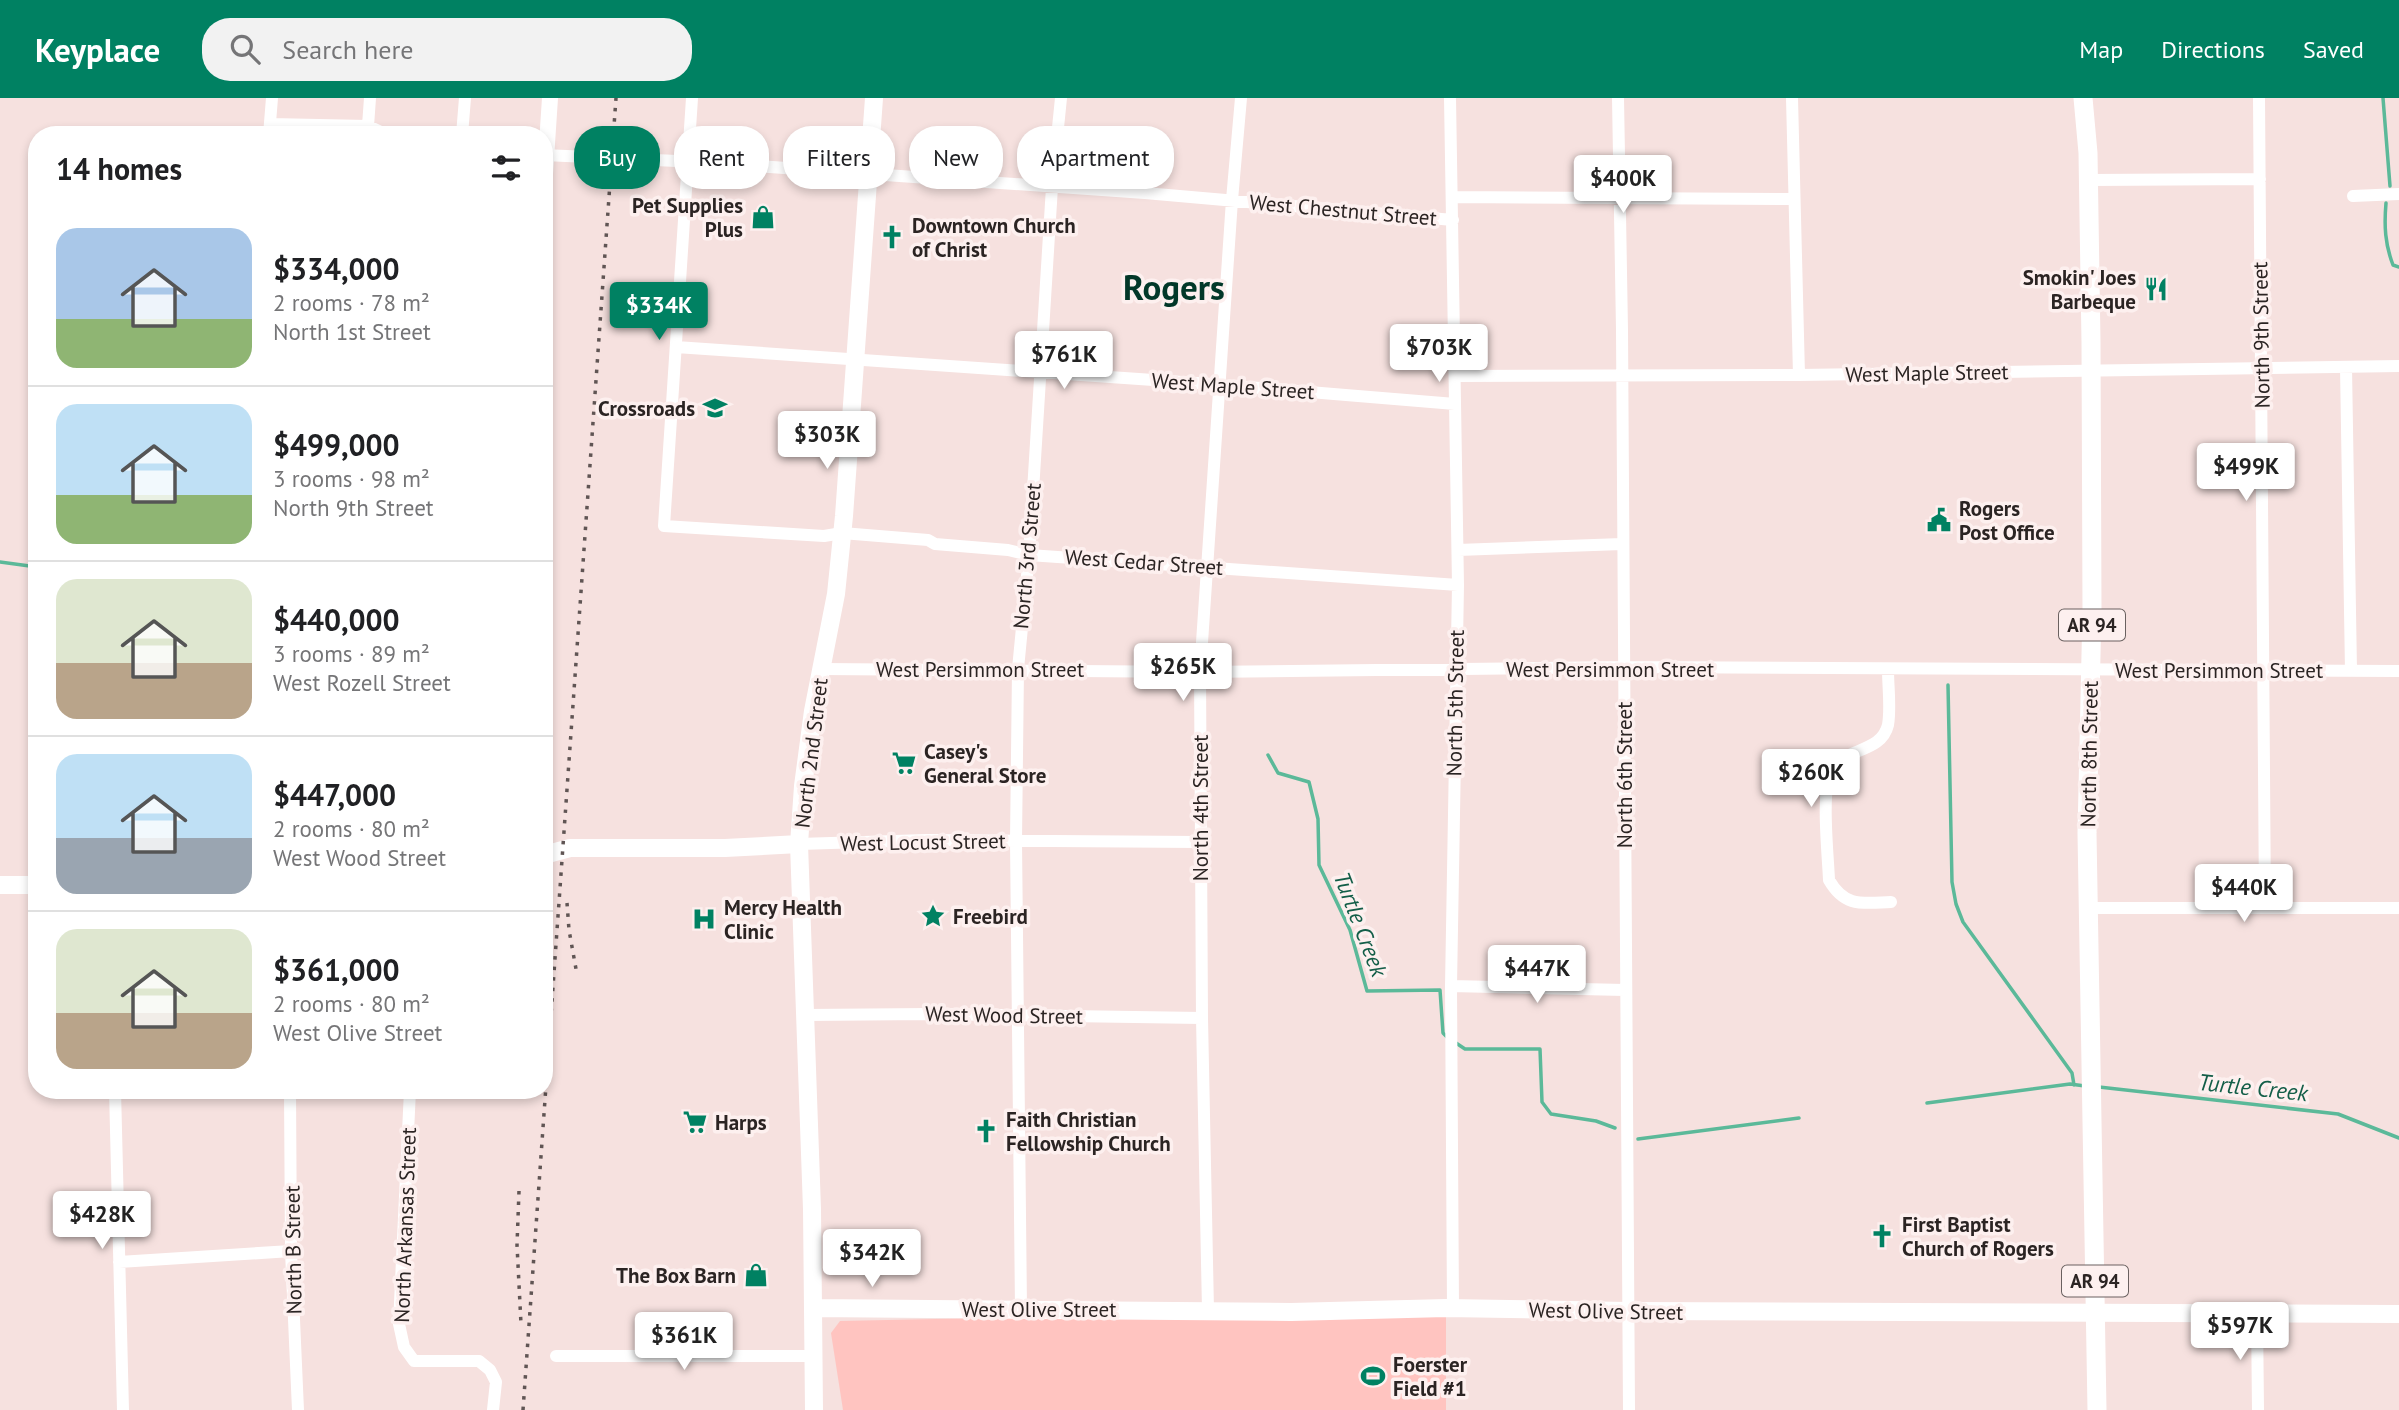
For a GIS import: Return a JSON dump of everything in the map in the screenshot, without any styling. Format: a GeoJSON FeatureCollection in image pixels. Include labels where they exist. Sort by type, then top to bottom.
{"type":"FeatureCollection","features":[{"type":"Feature","properties":{"kind":"main road","name":"North 2nd Street"},"geometry":{"type":"LineString","coordinates":[[872,126],[874,98]]}},
{"type":"Feature","properties":{"kind":"main road","name":"North 8th Street"},"geometry":{"type":"LineString","coordinates":[[2083,98],[2089,180],[2091,670],[2087,832],[2097,1410]]}},
{"type":"Feature","properties":{"kind":"main road","name":"North 2nd Street"},"geometry":{"type":"LineString","coordinates":[[814,1410],[799,844],[813,711],[836,594],[868,189]]}},
{"type":"Feature","properties":{"kind":"main road","name":"West Locust Street"},"geometry":{"type":"LineString","coordinates":[[553,852],[563,849],[726,848],[799,844]]}},
{"type":"Feature","properties":{"kind":"main road"},"geometry":{"type":"LineString","coordinates":[[0,885],[28,886]]}},
{"type":"Feature","properties":{"kind":"main road","name":"West Olive Street"},"geometry":{"type":"LineString","coordinates":[[813,1307],[1291,1312],[1454,1309],[2399,1314]]}},
{"type":"Feature","properties":{"kind":"street"},"geometry":{"type":"LineString","coordinates":[[269,126],[272,98]]}},
{"type":"Feature","properties":{"kind":"street"},"geometry":{"type":"LineString","coordinates":[[368,126],[370,98]]}},
{"type":"Feature","properties":{"kind":"street"},"geometry":{"type":"LineString","coordinates":[[463,126],[465,98]]}},
{"type":"Feature","properties":{"kind":"street"},"geometry":{"type":"LineString","coordinates":[[548,126],[550,98]]}},
{"type":"Feature","properties":{"kind":"street"},"geometry":{"type":"LineString","coordinates":[[690,126],[692,98]]}},
{"type":"Feature","properties":{"kind":"street","name":"North 3rd Street"},"geometry":{"type":"LineString","coordinates":[[1058,126],[1061,98]]}},
{"type":"Feature","properties":{"kind":"street","name":"North 4th Street"},"geometry":{"type":"LineString","coordinates":[[1209,1310],[1202,1018],[1200,672],[1241,98]]}},
{"type":"Feature","properties":{"kind":"street","name":"North 5th Street"},"geometry":{"type":"LineString","coordinates":[[1450,98],[1458,550],[1451,986],[1454,1309]]}},
{"type":"Feature","properties":{"kind":"street","name":"North 6th Street"},"geometry":{"type":"LineString","coordinates":[[1618,98],[1629,1410]]}},
{"type":"Feature","properties":{"kind":"street"},"geometry":{"type":"LineString","coordinates":[[1792,98],[1798,375]]}},
{"type":"Feature","properties":{"kind":"street","name":"North 9th Street"},"geometry":{"type":"LineString","coordinates":[[2259,98],[2265,907]]}},
{"type":"Feature","properties":{"kind":"street","name":"West Chestnut Street"},"geometry":{"type":"LineString","coordinates":[[553,155],[674,161]]}},
{"type":"Feature","properties":{"kind":"street","name":"West Chestnut Street"},"geometry":{"type":"LineString","coordinates":[[895,178],[1017,185]]}},
{"type":"Feature","properties":{"kind":"street"},"geometry":{"type":"LineString","coordinates":[[2089,180],[2260,179]]}},
{"type":"Feature","properties":{"kind":"street"},"geometry":{"type":"LineString","coordinates":[[676,347],[686,189]]}},
{"type":"Feature","properties":{"kind":"street","name":"North 3rd Street"},"geometry":{"type":"LineString","coordinates":[[1021,1309],[1016,841],[1018,668],[1029,555],[1052,189]]}},
{"type":"Feature","properties":{"kind":"street","name":"West Chestnut Street"},"geometry":{"type":"LineString","coordinates":[[1080,189],[1453,219]]}},
{"type":"Feature","properties":{"kind":"street"},"geometry":{"type":"LineString","coordinates":[[2353,196],[2399,194]]}},
{"type":"Feature","properties":{"kind":"street","name":"West Chestnut Street"},"geometry":{"type":"LineString","coordinates":[[1452,197],[1794,199]]}},
{"type":"Feature","properties":{"kind":"street","name":"West Maple Street"},"geometry":{"type":"LineString","coordinates":[[676,347],[1455,404]]}},
{"type":"Feature","properties":{"kind":"street","name":"West Cedar Street"},"geometry":{"type":"LineString","coordinates":[[676,347],[664,526],[824,536],[842,533],[928,540],[935,544],[1008,550],[1029,555],[1458,585]]}},
{"type":"Feature","properties":{"kind":"street","name":"West Maple Street"},"geometry":{"type":"LineString","coordinates":[[1455,376],[1798,375],[2399,366]]}},
{"type":"Feature","properties":{"kind":"street"},"geometry":{"type":"LineString","coordinates":[[2346,367],[2351,671]]}},
{"type":"Feature","properties":{"kind":"street"},"geometry":{"type":"LineString","coordinates":[[1458,550],[1622,544]]}},
{"type":"Feature","properties":{"kind":"street","name":"West Persimmon Street"},"geometry":{"type":"LineString","coordinates":[[821,669],[1018,668],[1200,672],[1623,667],[2399,671]]}},
{"type":"Feature","properties":{"kind":"street"},"geometry":{"type":"LineString","coordinates":[[1888,670],[1888,725],[1881,738],[1869,748],[1849,755],[1837,763],[1827,781],[1827,793],[1829,880],[1837,894],[1855,903],[1891,902]]}},
{"type":"Feature","properties":{"kind":"street","name":"West Locust Street"},"geometry":{"type":"LineString","coordinates":[[799,844],[927,840],[1200,842]]}},
{"type":"Feature","properties":{"kind":"street"},"geometry":{"type":"LineString","coordinates":[[2089,908],[2399,908]]}},
{"type":"Feature","properties":{"kind":"street"},"geometry":{"type":"LineString","coordinates":[[1451,986],[1625,990]]}},
{"type":"Feature","properties":{"kind":"street","name":"West Wood Street"},"geometry":{"type":"LineString","coordinates":[[805,1015],[1019,1014],[1202,1018]]}},
{"type":"Feature","properties":{"kind":"street"},"geometry":{"type":"LineString","coordinates":[[115,1099],[123,1410]]}},
{"type":"Feature","properties":{"kind":"street","name":"North B Street"},"geometry":{"type":"LineString","coordinates":[[290,1099],[291,1251],[298,1410]]}},
{"type":"Feature","properties":{"kind":"street","name":"North Arkansas Street"},"geometry":{"type":"LineString","coordinates":[[410,1099],[399,1324],[404,1347],[414,1361],[479,1361],[490,1370],[496,1382],[493,1410]]}},
{"type":"Feature","properties":{"kind":"street"},"geometry":{"type":"LineString","coordinates":[[119,1262],[291,1251]]}},
{"type":"Feature","properties":{"kind":"street"},"geometry":{"type":"LineString","coordinates":[[2257,1313],[2258,1410]]}},
{"type":"Feature","properties":{"kind":"street"},"geometry":{"type":"LineString","coordinates":[[556,1356],[813,1356]]}},
{"type":"Feature","properties":{"kind":"shaded area"},"geometry":{"type":"Polygon","coordinates":[[[1446,1308],[1446,1410],[843,1410],[831,1333],[840,1321],[1446,1308]]]}},
{"type":"Feature","properties":{"kind":"waterway"},"geometry":{"type":"LineString","coordinates":[[2383,98],[2390,186]]}},
{"type":"Feature","properties":{"kind":"waterway"},"geometry":{"type":"LineString","coordinates":[[2386,203],[2388,250],[2393,265],[2399,267]]}},
{"type":"Feature","properties":{"kind":"waterway"},"geometry":{"type":"LineString","coordinates":[[0,562],[28,566]]}},
{"type":"Feature","properties":{"kind":"waterway"},"geometry":{"type":"LineString","coordinates":[[1948,685],[1952,882],[1956,904],[1963,922],[2072,1073],[2074,1085]]}},
{"type":"Feature","properties":{"kind":"waterway","name":"Turtle Creek"},"geometry":{"type":"LineString","coordinates":[[1268,755],[1278,773],[1309,782],[1318,819],[1319,865],[1350,930],[1367,991],[1440,990],[1443,1033],[1447,1037]]}},
{"type":"Feature","properties":{"kind":"waterway","name":"Turtle Creek"},"geometry":{"type":"LineString","coordinates":[[1453,1041],[1465,1049],[1540,1049],[1542,1102],[1551,1114],[1596,1121],[1615,1128]]}},
{"type":"Feature","properties":{"kind":"waterway","name":"Turtle Creek"},"geometry":{"type":"LineString","coordinates":[[1927,1103],[2070,1084],[2085,1086]]}},
{"type":"Feature","properties":{"kind":"waterway","name":"Turtle Creek"},"geometry":{"type":"LineString","coordinates":[[2099,1087],[2338,1114],[2399,1138]]}},
{"type":"Feature","properties":{"kind":"waterway","name":"Turtle Creek"},"geometry":{"type":"LineString","coordinates":[[1638,1139],[1799,1118]]}},
{"type":"Feature","properties":{"kind":"railway"},"geometry":{"type":"LineString","coordinates":[[553,987],[616,98]]}},
{"type":"Feature","properties":{"kind":"railway"},"geometry":{"type":"LineString","coordinates":[[567,903],[576,969]]}},
{"type":"Feature","properties":{"kind":"railway"},"geometry":{"type":"LineString","coordinates":[[523,1410],[545,1099]]}},
{"type":"Feature","properties":{"kind":"railway"},"geometry":{"type":"LineString","coordinates":[[519,1191],[517,1245],[521,1324]]}},
{"type":"Feature","properties":{"kind":"place","name":"Pet Supplies Plus"},"geometry":{"type":"Point","coordinates":[763,217]}},
{"type":"Feature","properties":{"kind":"place","name":"Downtown Church of Christ"},"geometry":{"type":"Point","coordinates":[892,237]}},
{"type":"Feature","properties":{"kind":"place","name":"Smokin' Joes Barbeque"},"geometry":{"type":"Point","coordinates":[2156,289]}},
{"type":"Feature","properties":{"kind":"place","name":"Crossroads"},"geometry":{"type":"Point","coordinates":[715,408]}},
{"type":"Feature","properties":{"kind":"place","name":"Rogers Post Office"},"geometry":{"type":"Point","coordinates":[1939,520]}},
{"type":"Feature","properties":{"kind":"place","name":"Casey's General Store"},"geometry":{"type":"Point","coordinates":[904,763]}},
{"type":"Feature","properties":{"kind":"place","name":"Freebird"},"geometry":{"type":"Point","coordinates":[933,916]}},
{"type":"Feature","properties":{"kind":"place","name":"Mercy Health Clinic"},"geometry":{"type":"Point","coordinates":[704,919]}},
{"type":"Feature","properties":{"kind":"place","name":"Harps"},"geometry":{"type":"Point","coordinates":[695,1122]}},
{"type":"Feature","properties":{"kind":"place","name":"Faith Christian Fellowship Church"},"geometry":{"type":"Point","coordinates":[986,1131]}},
{"type":"Feature","properties":{"kind":"place","name":"First Baptist Church of Rogers"},"geometry":{"type":"Point","coordinates":[1882,1236]}},
{"type":"Feature","properties":{"kind":"place","name":"The Box Barn"},"geometry":{"type":"Point","coordinates":[756,1275]}},
{"type":"Feature","properties":{"kind":"place","name":"Foerster Field #1"},"geometry":{"type":"Point","coordinates":[1373,1376]}},
{"type":"Feature","properties":{"kind":"district","name":"Rogers"},"geometry":{"type":"Point","coordinates":[1174,287]}}]}
